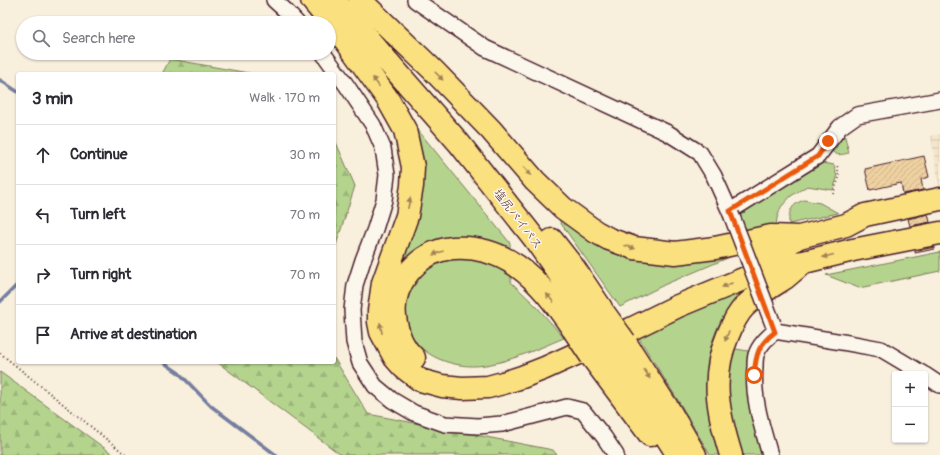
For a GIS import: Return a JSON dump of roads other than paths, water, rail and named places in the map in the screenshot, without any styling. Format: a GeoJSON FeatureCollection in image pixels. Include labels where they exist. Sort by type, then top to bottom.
{"type":"FeatureCollection","features":[{"type":"Feature","properties":{"kind":"highway"},"geometry":{"type":"LineString","coordinates":[[312,0],[325,16]]}},
{"type":"Feature","properties":{"kind":"highway","name":"塩尻バイパス"},"geometry":{"type":"LineString","coordinates":[[334,0],[459,143],[534,238],[609,348],[678,455]]}},
{"type":"Feature","properties":{"kind":"highway","name":"塩尻バイパス"},"geometry":{"type":"LineString","coordinates":[[352,0],[467,133],[574,268],[589,320]]}},
{"type":"Feature","properties":{"kind":"highway"},"geometry":{"type":"LineString","coordinates":[[360,0],[434,71],[491,130],[535,181],[563,208],[596,232],[609,239],[634,248],[675,253],[715,248],[772,236],[799,236],[846,225],[865,215],[940,199]]}},
{"type":"Feature","properties":{"kind":"highway"},"geometry":{"type":"LineString","coordinates":[[336,29],[387,98],[405,130],[413,167],[412,186],[407,216],[383,283],[379,322],[380,332],[395,358],[403,367],[420,380],[442,386],[462,388],[488,387],[522,378],[678,306],[777,265],[804,262],[940,232]]}},
{"type":"Feature","properties":{"kind":"highway"},"geometry":{"type":"LineString","coordinates":[[846,225],[866,226],[940,211]]}},
{"type":"Feature","properties":{"kind":"highway"},"geometry":{"type":"LineString","coordinates":[[853,250],[867,237],[940,223]]}},
{"type":"Feature","properties":{"kind":"highway"},"geometry":{"type":"LineString","coordinates":[[664,455],[609,348],[589,320],[555,303],[517,265],[482,250],[453,248],[428,256],[412,269],[401,283],[395,301],[395,319],[399,336],[407,352],[430,369],[448,375],[472,377],[488,376],[504,372],[539,359],[673,292],[752,259],[775,252],[799,236]]}},
{"type":"Feature","properties":{"kind":"highway"},"geometry":{"type":"LineString","coordinates":[[853,250],[869,257],[940,243]]}},
{"type":"Feature","properties":{"kind":"highway"},"geometry":{"type":"LineString","coordinates":[[732,455],[720,416],[717,388],[719,362],[726,338],[743,307],[770,286],[785,278],[804,262]]}},
{"type":"Feature","properties":{"kind":"highway","name":"塩尻バイパス"},"geometry":{"type":"LineString","coordinates":[[609,348],[669,410],[695,455]]}},
{"type":"Feature","properties":{"kind":"street"},"geometry":{"type":"LineString","coordinates":[[274,0],[291,16]]}},
{"type":"Feature","properties":{"kind":"street"},"geometry":{"type":"LineString","coordinates":[[415,0],[486,48],[668,133],[700,153],[714,176],[730,212],[774,328]]}},
{"type":"Feature","properties":{"kind":"street"},"geometry":{"type":"LineString","coordinates":[[328,60],[373,125],[383,148],[387,175],[384,200],[355,285],[352,310],[354,342],[360,363],[375,386],[392,400],[414,413],[445,424],[478,426],[502,424],[567,407],[583,411],[604,437],[616,455]]}},
{"type":"Feature","properties":{"kind":"street"},"geometry":{"type":"LineString","coordinates":[[730,212],[818,156],[840,127],[857,115],[940,100]]}},
{"type":"Feature","properties":{"kind":"street"},"geometry":{"type":"LineString","coordinates":[[774,328],[881,349],[917,371]]}},
{"type":"Feature","properties":{"kind":"street"},"geometry":{"type":"LineString","coordinates":[[770,455],[758,406],[754,385],[754,375],[756,355],[774,328]]}},
{"type":"Feature","properties":{"kind":"street"},"geometry":{"type":"LineString","coordinates":[[928,378],[940,385]]}},
{"type":"Feature","properties":{"kind":"waterway"},"geometry":{"type":"LineString","coordinates":[[0,80],[16,91]]}},
{"type":"Feature","properties":{"kind":"waterway"},"geometry":{"type":"LineString","coordinates":[[0,302],[16,286]]}},
{"type":"Feature","properties":{"kind":"waterway"},"geometry":{"type":"LineString","coordinates":[[166,364],[179,373],[211,406],[276,455]]}}]}
